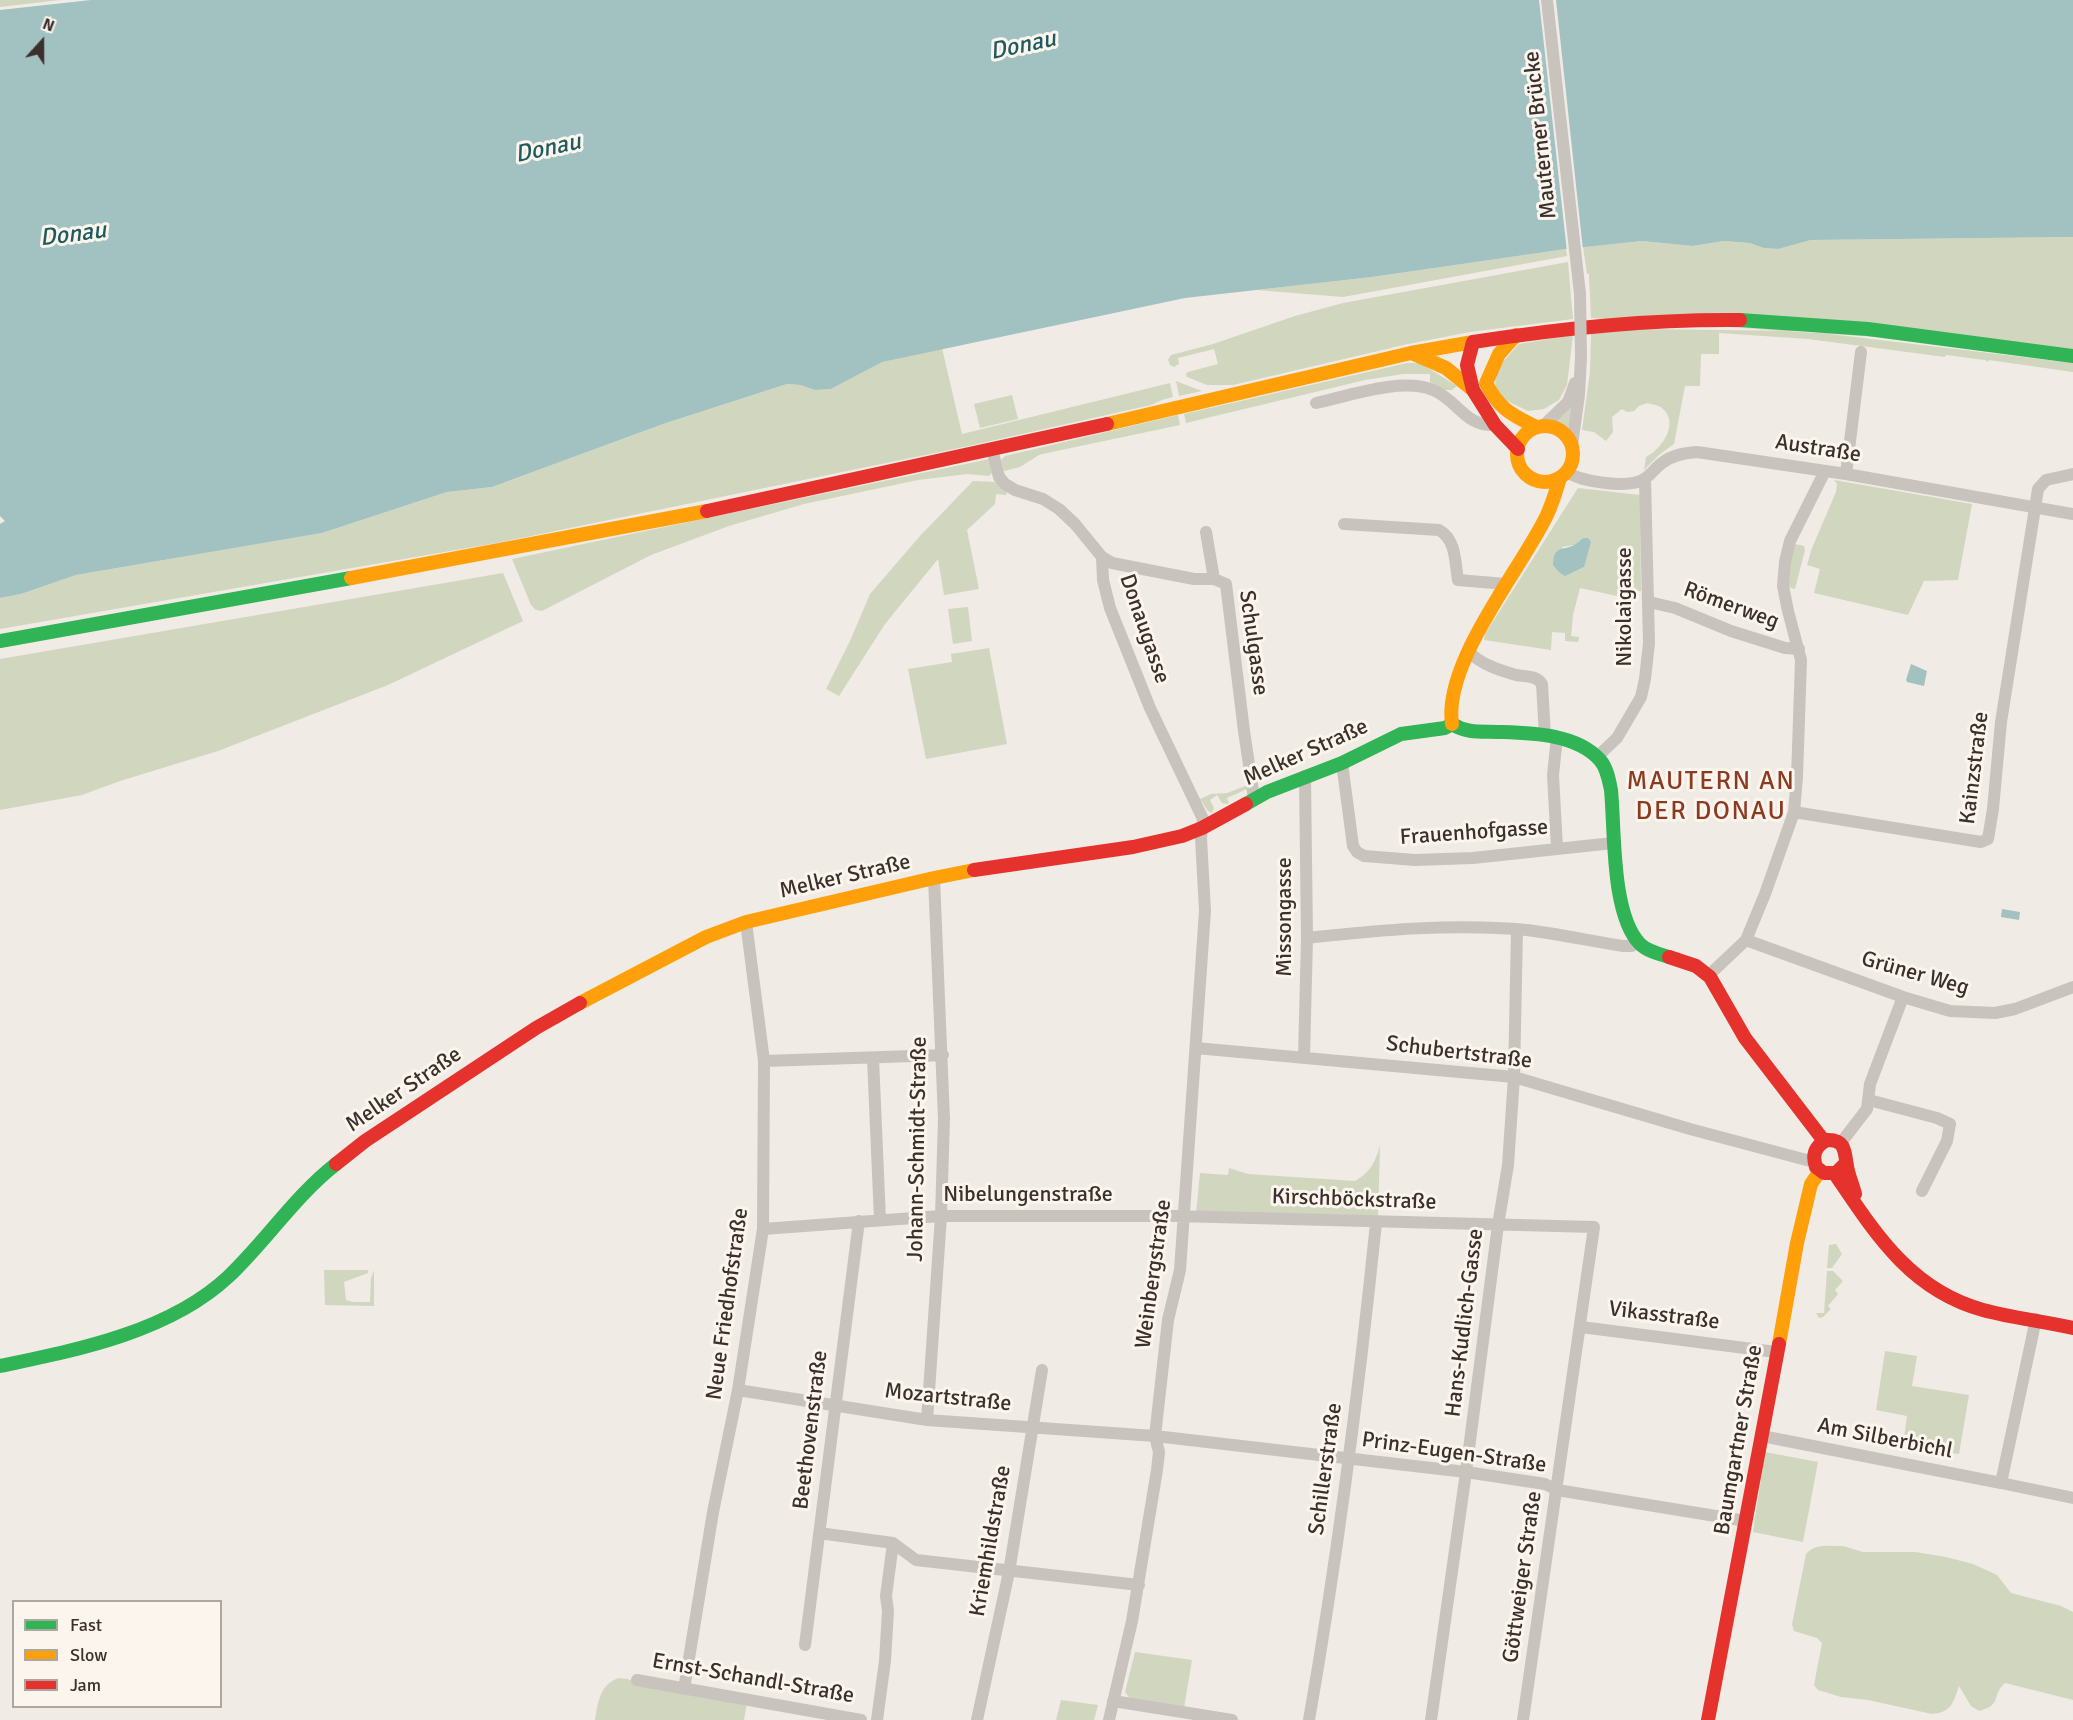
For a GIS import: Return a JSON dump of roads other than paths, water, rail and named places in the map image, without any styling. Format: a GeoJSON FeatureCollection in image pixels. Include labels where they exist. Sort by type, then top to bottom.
{"type":"FeatureCollection","features":[{"type":"Feature","properties":{"kind":"main road"},"geometry":{"type":"LineString","coordinates":[[0,641],[502,551],[736,505],[1411,353],[1552,329],[1635,322],[1744,320],[1858,329],[2073,356]]}},
{"type":"Feature","properties":{"kind":"main road"},"geometry":{"type":"LineString","coordinates":[[1486,383],[1494,362],[1516,335]]}},
{"type":"Feature","properties":{"kind":"main road"},"geometry":{"type":"LineString","coordinates":[[1473,342],[1486,383],[1494,399],[1504,411],[1539,426],[1560,430],[1572,445],[1570,464],[1546,516],[1468,651],[1453,693],[1452,724],[1463,730],[1551,736],[1582,746],[1598,756],[1609,776],[1612,843],[1622,906],[1637,941],[1650,951],[1694,965],[1708,976],[1740,1030],[1766,1067],[1824,1141]]}},
{"type":"Feature","properties":{"kind":"main road"},"geometry":{"type":"LineString","coordinates":[[1473,342],[1467,365],[1473,390]]}},
{"type":"Feature","properties":{"kind":"main road"},"geometry":{"type":"LineString","coordinates":[[1411,353],[1455,372],[1473,390],[1495,425],[1518,449]]}},
{"type":"Feature","properties":{"kind":"main road"},"geometry":{"type":"LineString","coordinates":[[1539,426],[1524,436],[1518,449],[1519,464],[1533,479],[1541,483],[1551,482],[1563,475]]}},
{"type":"Feature","properties":{"kind":"main road"},"geometry":{"type":"LineString","coordinates":[[1527,548],[1540,501],[1541,483]]}},
{"type":"Feature","properties":{"kind":"main road","name":"Melker Straße"},"geometry":{"type":"LineString","coordinates":[[0,1366],[75,1350],[129,1333],[169,1316],[201,1298],[228,1277],[300,1197],[332,1167],[365,1141],[536,1028],[706,938],[746,922],[934,878],[993,867],[1141,846],[1182,836],[1202,828],[1254,798],[1342,763],[1401,734],[1445,728],[1452,724]]}},
{"type":"Feature","properties":{"kind":"main road"},"geometry":{"type":"LineString","coordinates":[[1846,1163],[1835,1174],[1824,1174],[1817,1167],[1815,1149],[1824,1141],[1830,1140],[1840,1144],[1847,1152],[1846,1163],[1860,1210]]}},
{"type":"Feature","properties":{"kind":"main road","name":"Baumgartner Straße"},"geometry":{"type":"LineString","coordinates":[[1708,1720],[1776,1352],[1808,1196],[1817,1167]]}},
{"type":"Feature","properties":{"kind":"main road"},"geometry":{"type":"LineString","coordinates":[[1835,1174],[1872,1228],[1899,1262],[1912,1275],[1940,1294],[1983,1310],[2072,1326]]}},
{"type":"Feature","properties":{"kind":"street","name":"Mauterner Brücke"},"geometry":{"type":"LineString","coordinates":[[1547,0],[1582,318],[1579,395],[1572,445]]}},
{"type":"Feature","properties":{"kind":"street"},"geometry":{"type":"LineString","coordinates":[[1846,474],[1861,352]]}},
{"type":"Feature","properties":{"kind":"street"},"geometry":{"type":"LineString","coordinates":[[1539,426],[1568,402],[1581,361]]}},
{"type":"Feature","properties":{"kind":"street"},"geometry":{"type":"LineString","coordinates":[[1454,405],[1486,383]]}},
{"type":"Feature","properties":{"kind":"street"},"geometry":{"type":"LineString","coordinates":[[1316,403],[1361,393],[1410,386],[1433,390],[1473,422],[1481,425],[1495,425]]}},
{"type":"Feature","properties":{"kind":"street","name":"Donaugasse"},"geometry":{"type":"LineString","coordinates":[[992,449],[999,477],[1005,484],[1015,490],[1043,499],[1059,509],[1075,524],[1102,557],[1102,580],[1110,608],[1150,708],[1202,816],[1202,828]]}},
{"type":"Feature","properties":{"kind":"street","name":"Austraße"},"geometry":{"type":"LineString","coordinates":[[1645,479],[1673,456],[1697,452],[1846,474],[2073,514]]}},
{"type":"Feature","properties":{"kind":"street"},"geometry":{"type":"LineString","coordinates":[[1708,976],[1746,940],[1794,812],[1802,685],[1801,660],[1784,585],[1785,562],[1790,541],[1825,471]]}},
{"type":"Feature","properties":{"kind":"street"},"geometry":{"type":"LineString","coordinates":[[2035,507],[2038,489],[2046,480],[2073,474]]}},
{"type":"Feature","properties":{"kind":"street"},"geometry":{"type":"LineString","coordinates":[[1563,475],[1625,484],[1645,479]]}},
{"type":"Feature","properties":{"kind":"street","name":"Nikolaigasse"},"geometry":{"type":"LineString","coordinates":[[1598,756],[1617,738],[1641,697],[1646,679],[1649,602],[1645,479]]}},
{"type":"Feature","properties":{"kind":"street","name":"Kainzstraße"},"geometry":{"type":"LineString","coordinates":[[1794,812],[1981,842],[1988,839],[2001,722],[2035,507]]}},
{"type":"Feature","properties":{"kind":"street"},"geometry":{"type":"LineString","coordinates":[[1344,524],[1439,530],[1447,534],[1452,542],[1458,580],[1506,584]]}},
{"type":"Feature","properties":{"kind":"street"},"geometry":{"type":"LineString","coordinates":[[1206,532],[1214,579]]}},
{"type":"Feature","properties":{"kind":"street","name":"Schulgasse"},"geometry":{"type":"LineString","coordinates":[[1102,557],[1112,563],[1194,579],[1214,579],[1226,584],[1254,798]]}},
{"type":"Feature","properties":{"kind":"street","name":"Römerweg"},"geometry":{"type":"LineString","coordinates":[[1649,602],[1675,608],[1785,648],[1799,649]]}},
{"type":"Feature","properties":{"kind":"street"},"geometry":{"type":"LineString","coordinates":[[1468,651],[1475,659],[1498,670],[1537,678],[1542,684],[1551,736],[1557,848]]}},
{"type":"Feature","properties":{"kind":"street","name":"Frauenhofgasse"},"geometry":{"type":"LineString","coordinates":[[1342,763],[1353,846],[1364,856],[1415,860],[1461,859],[1612,843]]}},
{"type":"Feature","properties":{"kind":"street","name":"Missongasse"},"geometry":{"type":"LineString","coordinates":[[1304,1057],[1307,938],[1305,776]]}},
{"type":"Feature","properties":{"kind":"street","name":"Weinbergstraße"},"geometry":{"type":"LineString","coordinates":[[1109,1720],[1139,1585],[1159,1452],[1155,1436],[1168,1320],[1180,1270],[1205,911],[1202,828]]}},
{"type":"Feature","properties":{"kind":"street","name":"Johann-Schmidt-Straße"},"geometry":{"type":"LineString","coordinates":[[927,1420],[941,1216],[944,1119],[934,878]]}},
{"type":"Feature","properties":{"kind":"street","name":"Neue Friedhofstraße"},"geometry":{"type":"LineString","coordinates":[[684,1689],[713,1512],[738,1390],[763,1229],[764,1061],[746,922]]}},
{"type":"Feature","properties":{"kind":"street"},"geometry":{"type":"LineString","coordinates":[[1307,938],[1429,928],[1517,930],[1623,946],[1632,946],[1637,941]]}},
{"type":"Feature","properties":{"kind":"street","name":"Hans-Kudlich-Gasse"},"geometry":{"type":"LineString","coordinates":[[1431,1720],[1508,1165],[1514,1077],[1517,930]]}},
{"type":"Feature","properties":{"kind":"street","name":"Grüner Weg"},"geometry":{"type":"LineString","coordinates":[[1746,940],[1903,997],[1950,1011],[1995,1013],[2015,1009],[2073,987]]}},
{"type":"Feature","properties":{"kind":"street"},"geometry":{"type":"LineString","coordinates":[[1840,1144],[1868,1109],[1870,1084],[1903,997]]}},
{"type":"Feature","properties":{"kind":"street","name":"Schubertstraße"},"geometry":{"type":"LineString","coordinates":[[1196,1048],[1514,1077],[1817,1167]]}},
{"type":"Feature","properties":{"kind":"street"},"geometry":{"type":"LineString","coordinates":[[764,1061],[943,1055]]}},
{"type":"Feature","properties":{"kind":"street"},"geometry":{"type":"LineString","coordinates":[[873,1058],[880,1220]]}},
{"type":"Feature","properties":{"kind":"street"},"geometry":{"type":"LineString","coordinates":[[1869,1100],[1937,1118],[1950,1124],[1947,1141],[1922,1191]]}},
{"type":"Feature","properties":{"kind":"street","name":"Nibelungenstraße"},"geometry":{"type":"LineString","coordinates":[[763,1229],[941,1216],[1185,1216]]}},
{"type":"Feature","properties":{"kind":"street","name":"Kirschböckstraße"},"geometry":{"type":"LineString","coordinates":[[1185,1216],[1376,1223],[1594,1227]]}},
{"type":"Feature","properties":{"kind":"street","name":"Beethovenstraße"},"geometry":{"type":"LineString","coordinates":[[805,1645],[859,1221]]}},
{"type":"Feature","properties":{"kind":"street","name":"Schillerstraße"},"geometry":{"type":"LineString","coordinates":[[1309,1720],[1350,1460],[1376,1223]]}},
{"type":"Feature","properties":{"kind":"street","name":"Göttweiger Straße"},"geometry":{"type":"LineString","coordinates":[[1523,1720],[1594,1227]]}},
{"type":"Feature","properties":{"kind":"street"},"geometry":{"type":"LineString","coordinates":[[2001,1483],[2036,1319]]}},
{"type":"Feature","properties":{"kind":"street","name":"Vikasstraße"},"geometry":{"type":"LineString","coordinates":[[1581,1327],[1776,1352]]}},
{"type":"Feature","properties":{"kind":"street","name":"Kriemhildstraße"},"geometry":{"type":"LineString","coordinates":[[977,1720],[1009,1572],[1042,1370]]}},
{"type":"Feature","properties":{"kind":"street","name":"Mozartstraße"},"geometry":{"type":"LineString","coordinates":[[738,1390],[927,1420],[1155,1436]]}},
{"type":"Feature","properties":{"kind":"street","name":"Prinz-Eugen-Straße"},"geometry":{"type":"LineString","coordinates":[[1155,1436],[1467,1472],[1545,1484],[1557,1490],[1746,1521]]}},
{"type":"Feature","properties":{"kind":"street","name":"Am Silberbichl"},"geometry":{"type":"LineString","coordinates":[[1762,1436],[2073,1498]]}},
{"type":"Feature","properties":{"kind":"street"},"geometry":{"type":"LineString","coordinates":[[819,1533],[893,1543],[916,1560],[1139,1585]]}},
{"type":"Feature","properties":{"kind":"street"},"geometry":{"type":"LineString","coordinates":[[877,1720],[885,1661],[888,1611],[886,1596],[893,1543]]}},
{"type":"Feature","properties":{"kind":"street","name":"Ernst-Schandl-Straße"},"geometry":{"type":"LineString","coordinates":[[637,1680],[861,1720]]}},
{"type":"Feature","properties":{"kind":"street"},"geometry":{"type":"LineString","coordinates":[[1113,1701],[1232,1720]]}},
{"type":"Feature","properties":{"kind":"water","name":"Donau"},"geometry":{"type":"Polygon","coordinates":[[[91,0],[2073,0],[2073,237],[1811,240],[1778,249],[1724,241],[1693,246],[1642,241],[1566,249],[1372,277],[1185,298],[882,362],[831,389],[815,390],[787,384],[663,424],[492,487],[447,492],[322,533],[76,575],[21,594],[0,598],[0,524],[5,521],[0,516],[0,10],[91,0]]]}},
{"type":"Feature","properties":{"kind":"water"},"geometry":{"type":"Polygon","coordinates":[[[1588,538],[1591,542],[1584,567],[1565,576],[1553,565],[1555,554],[1560,549],[1572,546],[1588,538]]]}},
{"type":"Feature","properties":{"kind":"water"},"geometry":{"type":"Polygon","coordinates":[[[1911,664],[1927,671],[1924,686],[1907,682],[1911,664]]]}},
{"type":"Feature","properties":{"kind":"water"},"geometry":{"type":"Polygon","coordinates":[[[2002,909],[2020,912],[2019,920],[2001,917],[2002,909]]]}},
{"type":"Feature","properties":{"kind":"district","name":"MAUTERN AN DER DONAU"},"geometry":{"type":"Point","coordinates":[1711,797]}}]}
